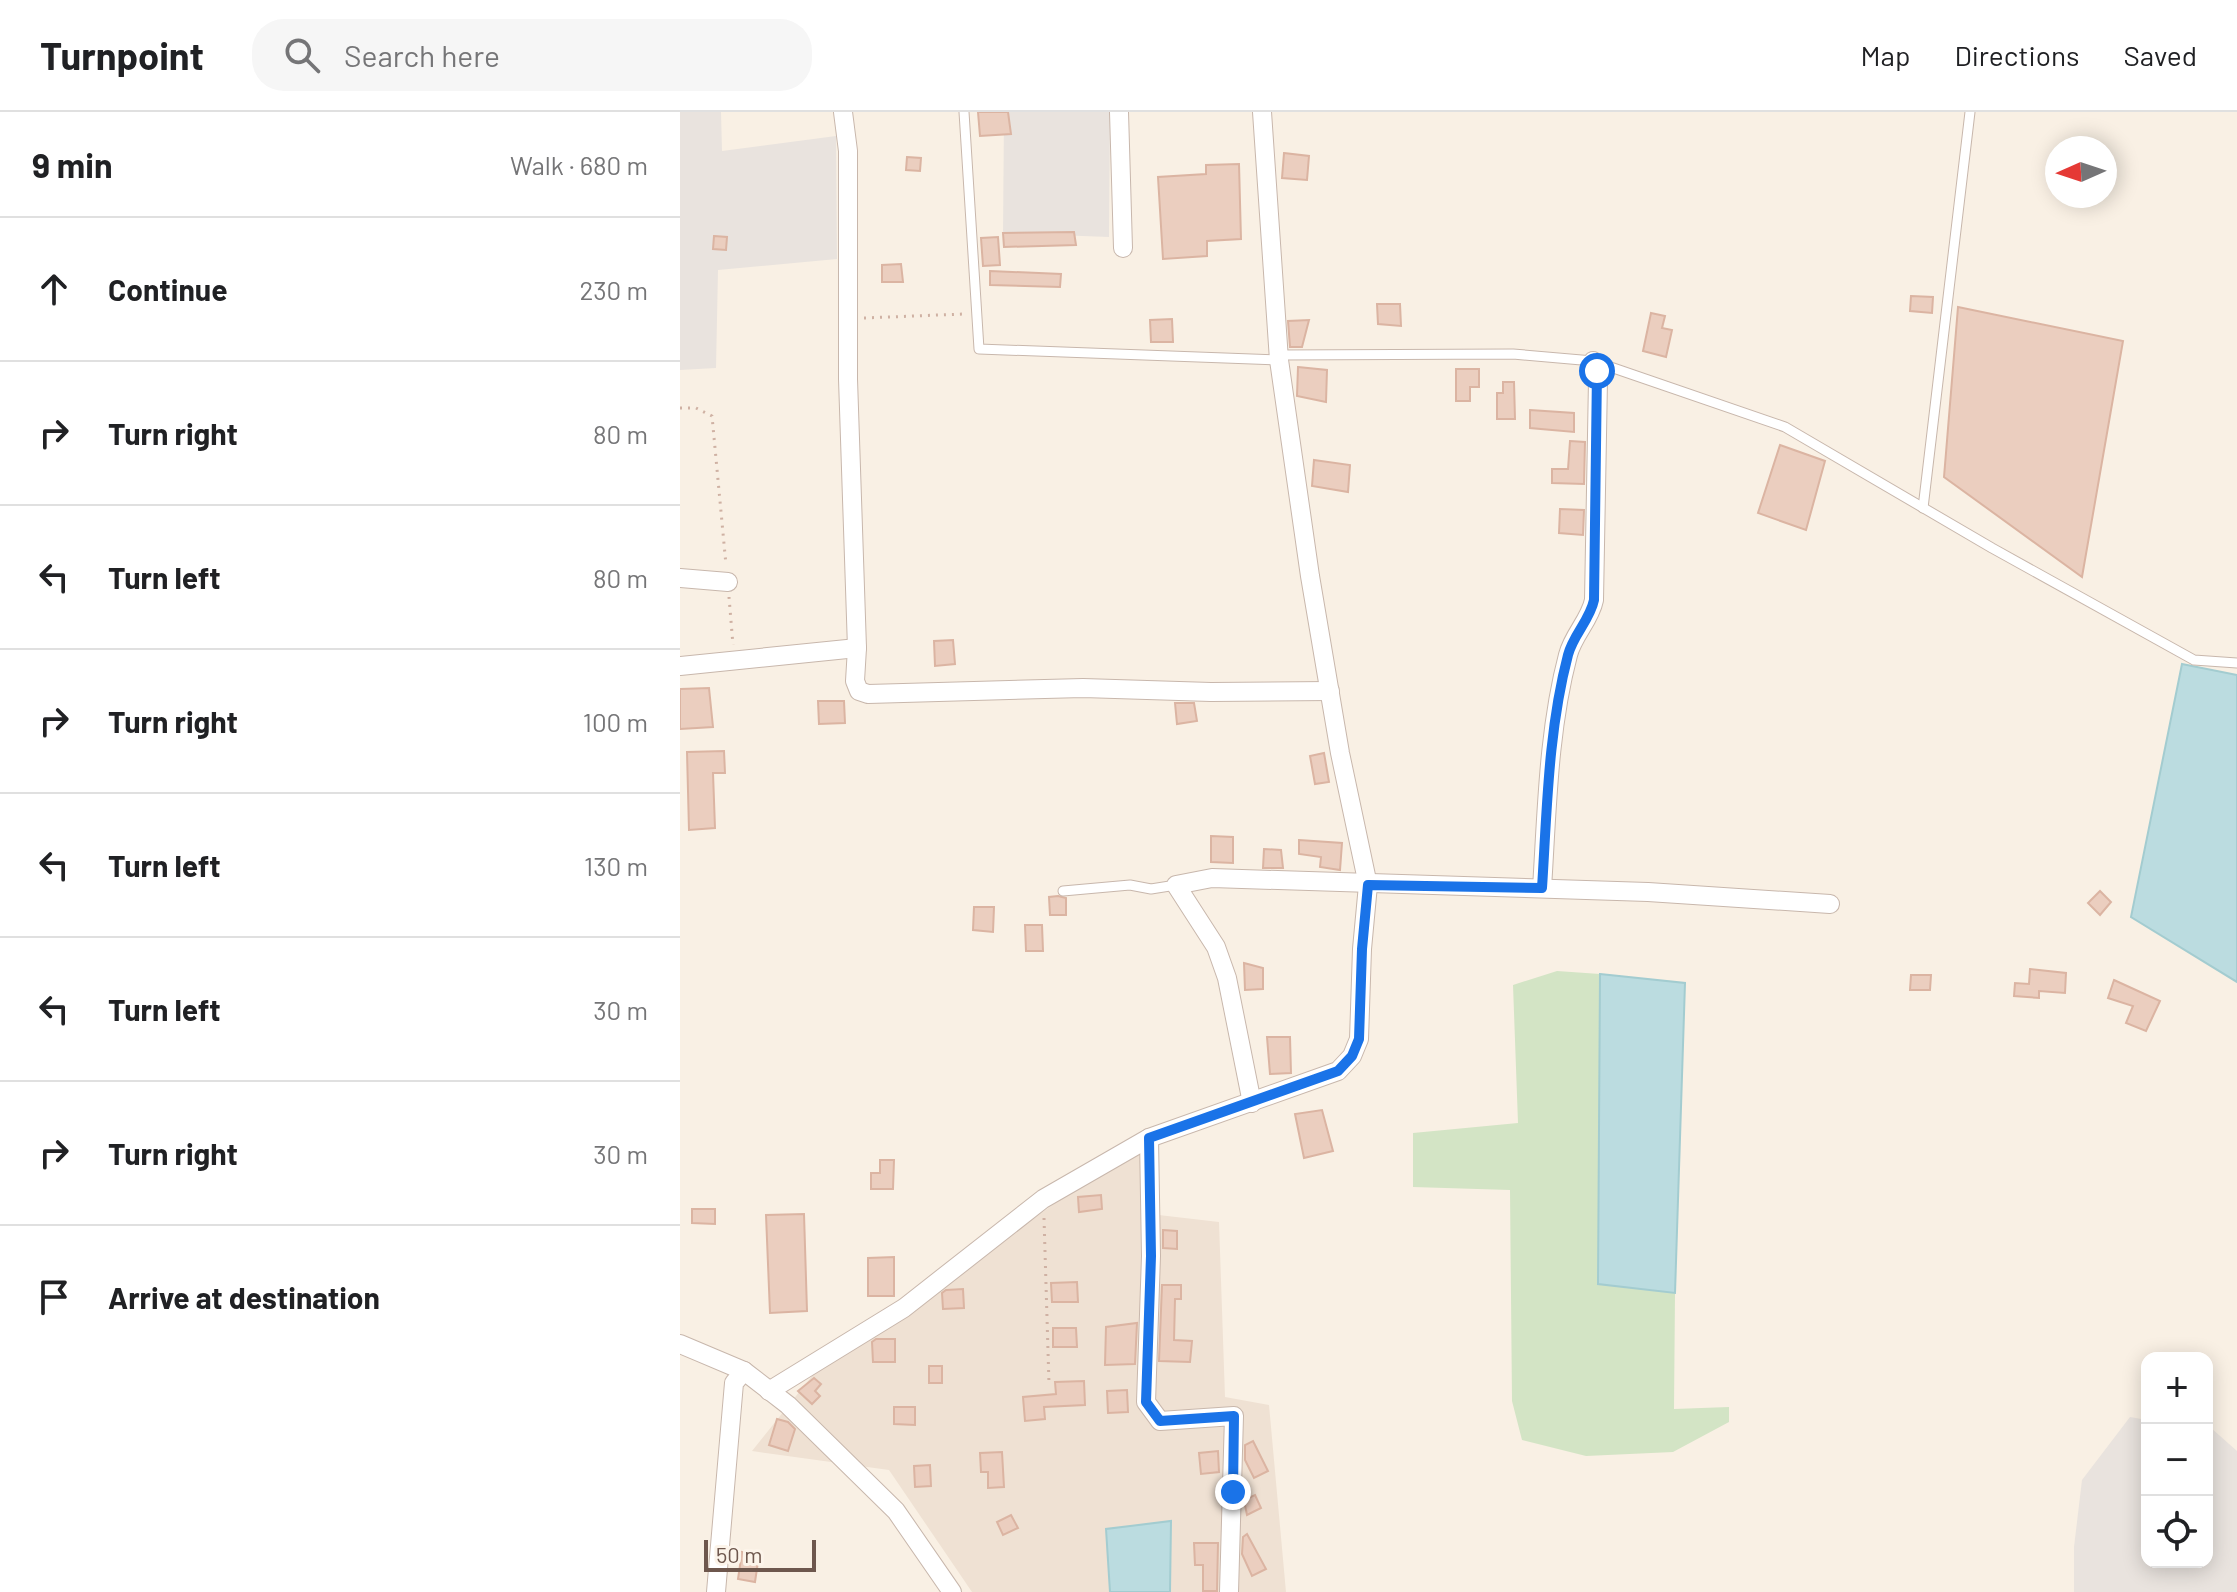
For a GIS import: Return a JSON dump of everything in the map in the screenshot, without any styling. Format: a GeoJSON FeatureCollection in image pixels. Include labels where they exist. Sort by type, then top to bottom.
{"type":"FeatureCollection","features":[{"type":"Feature","properties":{"kind":"street"},"geometry":{"type":"LineString","coordinates":[[843,112],[848,151],[848,319],[857,648],[855,681],[859,691],[868,694],[1083,688],[1211,692],[1330,691]]}},
{"type":"Feature","properties":{"kind":"street"},"geometry":{"type":"LineString","coordinates":[[1119,112],[1123,248]]}},
{"type":"Feature","properties":{"kind":"street"},"geometry":{"type":"LineString","coordinates":[[769,1391],[904,1308],[1035,1205],[1149,1138],[1338,1071],[1352,1056],[1359,1039],[1368,885],[1330,691],[1279,357],[1262,112]]}},
{"type":"Feature","properties":{"kind":"street"},"geometry":{"type":"LineString","coordinates":[[1542,888],[1550,751],[1568,653],[1581,626],[1592,612],[1594,600],[1598,380],[1593,361]]}},
{"type":"Feature","properties":{"kind":"street"},"geometry":{"type":"LineString","coordinates":[[680,578],[728,582]]}},
{"type":"Feature","properties":{"kind":"street"},"geometry":{"type":"LineString","coordinates":[[680,666],[857,648]]}},
{"type":"Feature","properties":{"kind":"street"},"geometry":{"type":"LineString","coordinates":[[1252,1103],[1227,978],[1216,947],[1176,885],[1212,878],[1648,892],[1830,904]]}},
{"type":"Feature","properties":{"kind":"street"},"geometry":{"type":"LineString","coordinates":[[1149,1138],[1151,1256],[1146,1402],[1160,1421],[1234,1416],[1229,1592]]}},
{"type":"Feature","properties":{"kind":"street"},"geometry":{"type":"LineString","coordinates":[[680,1344],[744,1371],[788,1405],[896,1511],[952,1592]]}},
{"type":"Feature","properties":{"kind":"street"},"geometry":{"type":"LineString","coordinates":[[716,1592],[734,1383],[744,1371]]}},
{"type":"Feature","properties":{"kind":"lane"},"geometry":{"type":"LineString","coordinates":[[964,112],[979,349],[1279,357],[1513,354],[1593,361],[1785,427],[2194,660],[2237,663]]}},
{"type":"Feature","properties":{"kind":"lane"},"geometry":{"type":"LineString","coordinates":[[1923,508],[1970,112]]}},
{"type":"Feature","properties":{"kind":"lane"},"geometry":{"type":"LineString","coordinates":[[1063,891],[1130,885],[1151,889],[1176,885]]}},
{"type":"Feature","properties":{"kind":"path"},"geometry":{"type":"LineString","coordinates":[[848,319],[977,314]]}},
{"type":"Feature","properties":{"kind":"path"},"geometry":{"type":"LineString","coordinates":[[680,408],[696,408],[712,416],[735,660]]}},
{"type":"Feature","properties":{"kind":"path"},"geometry":{"type":"LineString","coordinates":[[1035,1205],[1045,1220],[1049,1384]]}},
{"type":"Feature","properties":{"kind":"shaded area"},"geometry":{"type":"Polygon","coordinates":[[[680,112],[721,112],[722,151],[836,136],[837,259],[718,270],[716,368],[680,370],[680,112]]]}},
{"type":"Feature","properties":{"kind":"shaded area"},"geometry":{"type":"Polygon","coordinates":[[[1004,112],[1110,112],[1109,237],[1003,233],[1004,112]]]}},
{"type":"Feature","properties":{"kind":"shaded area"},"geometry":{"type":"Polygon","coordinates":[[[1137,1145],[1150,1214],[1219,1222],[1225,1397],[1269,1405],[1286,1592],[972,1592],[889,1470],[752,1451],[812,1376],[1137,1145]]]}},
{"type":"Feature","properties":{"kind":"shaded area"},"geometry":{"type":"Polygon","coordinates":[[[2130,1417],[2141,1419],[2141,1568],[2213,1568],[2213,1430],[2237,1451],[2237,1592],[2074,1592],[2074,1547],[2082,1480],[2130,1417]]]}},
{"type":"Feature","properties":{"kind":"green space"},"geometry":{"type":"Polygon","coordinates":[[[1557,971],[1600,974],[1598,1284],[1675,1293],[1674,1409],[1729,1407],[1729,1422],[1673,1452],[1586,1456],[1522,1440],[1512,1401],[1510,1190],[1413,1187],[1413,1133],[1518,1123],[1513,985],[1557,971]]]}},
{"type":"Feature","properties":{"kind":"water"},"geometry":{"type":"Polygon","coordinates":[[[2182,664],[2237,675],[2237,982],[2131,917],[2182,664]]]}},
{"type":"Feature","properties":{"kind":"water"},"geometry":{"type":"Polygon","coordinates":[[[1600,974],[1685,983],[1675,1293],[1598,1284],[1600,974]]]}},
{"type":"Feature","properties":{"kind":"water"},"geometry":{"type":"Polygon","coordinates":[[[1171,1521],[1170,1592],[1110,1592],[1106,1529],[1171,1521]]]}},
{"type":"Feature","properties":{"kind":"building"},"geometry":{"type":"Polygon","coordinates":[[[978,112],[1008,112],[1011,134],[980,136],[978,112]]]}},
{"type":"Feature","properties":{"kind":"building"},"geometry":{"type":"Polygon","coordinates":[[[1284,153],[1309,156],[1307,180],[1282,178],[1284,153]]]}},
{"type":"Feature","properties":{"kind":"building"},"geometry":{"type":"Polygon","coordinates":[[[907,157],[921,158],[920,171],[906,170],[907,157]]]}},
{"type":"Feature","properties":{"kind":"building"},"geometry":{"type":"Polygon","coordinates":[[[1239,164],[1241,239],[1207,241],[1207,256],[1163,259],[1158,177],[1206,174],[1206,165],[1239,164]]]}},
{"type":"Feature","properties":{"kind":"building"},"geometry":{"type":"Polygon","coordinates":[[[1074,232],[1076,245],[1004,247],[1003,233],[1074,232]]]}},
{"type":"Feature","properties":{"kind":"building"},"geometry":{"type":"Polygon","coordinates":[[[714,236],[727,237],[726,250],[713,249],[714,236]]]}},
{"type":"Feature","properties":{"kind":"building"},"geometry":{"type":"Polygon","coordinates":[[[998,237],[1000,265],[983,266],[981,238],[998,237]]]}},
{"type":"Feature","properties":{"kind":"building"},"geometry":{"type":"Polygon","coordinates":[[[901,264],[903,282],[882,282],[882,265],[901,264]]]}},
{"type":"Feature","properties":{"kind":"building"},"geometry":{"type":"Polygon","coordinates":[[[990,271],[1061,274],[1060,287],[990,285],[990,271]]]}},
{"type":"Feature","properties":{"kind":"building"},"geometry":{"type":"Polygon","coordinates":[[[1911,296],[1933,297],[1932,313],[1910,311],[1911,296]]]}},
{"type":"Feature","properties":{"kind":"building"},"geometry":{"type":"Polygon","coordinates":[[[1377,304],[1400,304],[1401,326],[1378,324],[1377,304]]]}},
{"type":"Feature","properties":{"kind":"building"},"geometry":{"type":"Polygon","coordinates":[[[1958,307],[2123,341],[2082,577],[1944,477],[1958,307]]]}},
{"type":"Feature","properties":{"kind":"building"},"geometry":{"type":"Polygon","coordinates":[[[1651,313],[1665,316],[1662,328],[1672,330],[1666,357],[1643,351],[1651,313]]]}},
{"type":"Feature","properties":{"kind":"building"},"geometry":{"type":"Polygon","coordinates":[[[1172,319],[1173,342],[1151,342],[1150,320],[1172,319]]]}},
{"type":"Feature","properties":{"kind":"building"},"geometry":{"type":"Polygon","coordinates":[[[1309,320],[1302,347],[1290,347],[1288,321],[1309,320]]]}},
{"type":"Feature","properties":{"kind":"building"},"geometry":{"type":"Polygon","coordinates":[[[1298,367],[1327,370],[1326,402],[1297,396],[1298,367]]]}},
{"type":"Feature","properties":{"kind":"building"},"geometry":{"type":"Polygon","coordinates":[[[1456,369],[1479,369],[1479,387],[1470,387],[1470,401],[1456,401],[1456,369]]]}},
{"type":"Feature","properties":{"kind":"building"},"geometry":{"type":"Polygon","coordinates":[[[1503,382],[1514,382],[1515,419],[1497,419],[1497,393],[1503,393],[1503,382]]]}},
{"type":"Feature","properties":{"kind":"building"},"geometry":{"type":"Polygon","coordinates":[[[1530,410],[1574,413],[1574,432],[1530,428],[1530,410]]]}},
{"type":"Feature","properties":{"kind":"building"},"geometry":{"type":"Polygon","coordinates":[[[1570,441],[1585,442],[1584,484],[1552,483],[1552,469],[1568,469],[1570,441]]]}},
{"type":"Feature","properties":{"kind":"building"},"geometry":{"type":"Polygon","coordinates":[[[1780,445],[1825,461],[1806,530],[1758,513],[1780,445]]]}},
{"type":"Feature","properties":{"kind":"building"},"geometry":{"type":"Polygon","coordinates":[[[1314,460],[1350,465],[1348,492],[1312,486],[1314,460]]]}},
{"type":"Feature","properties":{"kind":"building"},"geometry":{"type":"Polygon","coordinates":[[[1560,509],[1584,510],[1583,535],[1559,533],[1560,509]]]}},
{"type":"Feature","properties":{"kind":"building"},"geometry":{"type":"Polygon","coordinates":[[[953,640],[955,664],[935,666],[934,641],[953,640]]]}},
{"type":"Feature","properties":{"kind":"building"},"geometry":{"type":"Polygon","coordinates":[[[709,688],[713,727],[680,729],[680,689],[709,688]]]}},
{"type":"Feature","properties":{"kind":"building"},"geometry":{"type":"Polygon","coordinates":[[[818,701],[844,701],[845,723],[819,724],[818,701]]]}},
{"type":"Feature","properties":{"kind":"building"},"geometry":{"type":"Polygon","coordinates":[[[1175,703],[1194,703],[1197,721],[1177,724],[1175,703]]]}},
{"type":"Feature","properties":{"kind":"building"},"geometry":{"type":"Polygon","coordinates":[[[724,751],[725,773],[713,773],[715,828],[689,830],[687,752],[724,751]]]}},
{"type":"Feature","properties":{"kind":"building"},"geometry":{"type":"Polygon","coordinates":[[[1324,753],[1329,782],[1315,784],[1310,756],[1324,753]]]}},
{"type":"Feature","properties":{"kind":"building"},"geometry":{"type":"Polygon","coordinates":[[[1211,836],[1233,837],[1233,863],[1211,862],[1211,836]]]}},
{"type":"Feature","properties":{"kind":"building"},"geometry":{"type":"Polygon","coordinates":[[[1299,840],[1342,843],[1340,870],[1320,867],[1321,857],[1299,854],[1299,840]]]}},
{"type":"Feature","properties":{"kind":"building"},"geometry":{"type":"Polygon","coordinates":[[[1264,849],[1281,850],[1283,868],[1263,868],[1264,849]]]}},
{"type":"Feature","properties":{"kind":"building"},"geometry":{"type":"Polygon","coordinates":[[[2100,891],[2111,902],[2100,915],[2088,903],[2100,891]]]}},
{"type":"Feature","properties":{"kind":"building"},"geometry":{"type":"Polygon","coordinates":[[[1049,897],[1066,898],[1066,915],[1050,915],[1049,897]]]}},
{"type":"Feature","properties":{"kind":"building"},"geometry":{"type":"Polygon","coordinates":[[[974,907],[994,907],[993,932],[973,930],[974,907]]]}},
{"type":"Feature","properties":{"kind":"building"},"geometry":{"type":"Polygon","coordinates":[[[1025,925],[1042,925],[1043,951],[1026,951],[1025,925]]]}},
{"type":"Feature","properties":{"kind":"building"},"geometry":{"type":"Polygon","coordinates":[[[1244,963],[1263,968],[1263,989],[1245,990],[1244,963]]]}},
{"type":"Feature","properties":{"kind":"building"},"geometry":{"type":"Polygon","coordinates":[[[2030,969],[2066,973],[2065,993],[2039,991],[2039,998],[2014,996],[2015,983],[2029,984],[2030,969]]]}},
{"type":"Feature","properties":{"kind":"building"},"geometry":{"type":"Polygon","coordinates":[[[1911,975],[1931,975],[1930,990],[1910,990],[1911,975]]]}},
{"type":"Feature","properties":{"kind":"building"},"geometry":{"type":"Polygon","coordinates":[[[2114,980],[2160,1001],[2146,1031],[2126,1023],[2133,1006],[2108,998],[2114,980]]]}},
{"type":"Feature","properties":{"kind":"building"},"geometry":{"type":"Polygon","coordinates":[[[1267,1037],[1290,1037],[1291,1073],[1270,1074],[1267,1037]]]}},
{"type":"Feature","properties":{"kind":"building"},"geometry":{"type":"Polygon","coordinates":[[[1322,1110],[1333,1151],[1304,1158],[1295,1114],[1322,1110]]]}},
{"type":"Feature","properties":{"kind":"building"},"geometry":{"type":"Polygon","coordinates":[[[880,1160],[894,1160],[893,1189],[871,1189],[871,1173],[880,1173],[880,1160]]]}},
{"type":"Feature","properties":{"kind":"building"},"geometry":{"type":"Polygon","coordinates":[[[1101,1195],[1102,1209],[1079,1212],[1078,1197],[1101,1195]]]}},
{"type":"Feature","properties":{"kind":"building"},"geometry":{"type":"Polygon","coordinates":[[[692,1209],[715,1209],[715,1224],[692,1223],[692,1209]]]}},
{"type":"Feature","properties":{"kind":"building"},"geometry":{"type":"Polygon","coordinates":[[[804,1214],[807,1311],[770,1313],[766,1215],[804,1214]]]}},
{"type":"Feature","properties":{"kind":"building"},"geometry":{"type":"Polygon","coordinates":[[[1163,1230],[1177,1231],[1177,1249],[1163,1248],[1163,1230]]]}},
{"type":"Feature","properties":{"kind":"building"},"geometry":{"type":"Polygon","coordinates":[[[894,1257],[894,1296],[868,1296],[868,1258],[894,1257]]]}},
{"type":"Feature","properties":{"kind":"building"},"geometry":{"type":"Polygon","coordinates":[[[1077,1282],[1078,1302],[1052,1302],[1051,1283],[1077,1282]]]}},
{"type":"Feature","properties":{"kind":"building"},"geometry":{"type":"Polygon","coordinates":[[[1162,1285],[1181,1285],[1181,1299],[1175,1299],[1174,1340],[1192,1341],[1190,1362],[1159,1361],[1162,1285]]]}},
{"type":"Feature","properties":{"kind":"building"},"geometry":{"type":"Polygon","coordinates":[[[963,1289],[964,1308],[943,1309],[942,1293],[963,1289]]]}},
{"type":"Feature","properties":{"kind":"building"},"geometry":{"type":"Polygon","coordinates":[[[1137,1323],[1135,1364],[1105,1365],[1106,1327],[1137,1323]]]}},
{"type":"Feature","properties":{"kind":"building"},"geometry":{"type":"Polygon","coordinates":[[[1053,1328],[1076,1328],[1077,1347],[1053,1347],[1053,1328]]]}},
{"type":"Feature","properties":{"kind":"building"},"geometry":{"type":"Polygon","coordinates":[[[876,1339],[895,1339],[895,1362],[873,1362],[872,1342],[876,1339]]]}},
{"type":"Feature","properties":{"kind":"building"},"geometry":{"type":"Polygon","coordinates":[[[929,1366],[942,1366],[942,1383],[929,1383],[929,1366]]]}},
{"type":"Feature","properties":{"kind":"building"},"geometry":{"type":"Polygon","coordinates":[[[814,1378],[821,1384],[815,1391],[820,1396],[812,1404],[798,1391],[814,1378]]]}},
{"type":"Feature","properties":{"kind":"building"},"geometry":{"type":"Polygon","coordinates":[[[1084,1381],[1085,1405],[1044,1407],[1045,1419],[1025,1421],[1023,1397],[1056,1394],[1055,1382],[1084,1381]]]}},
{"type":"Feature","properties":{"kind":"building"},"geometry":{"type":"Polygon","coordinates":[[[1127,1390],[1128,1412],[1108,1413],[1107,1391],[1127,1390]]]}},
{"type":"Feature","properties":{"kind":"building"},"geometry":{"type":"Polygon","coordinates":[[[894,1407],[915,1407],[915,1425],[894,1424],[894,1407]]]}},
{"type":"Feature","properties":{"kind":"building"},"geometry":{"type":"Polygon","coordinates":[[[777,1419],[788,1422],[795,1429],[788,1451],[769,1445],[777,1419]]]}},
{"type":"Feature","properties":{"kind":"building"},"geometry":{"type":"Polygon","coordinates":[[[1253,1441],[1268,1471],[1254,1478],[1245,1460],[1245,1445],[1253,1441]]]}},
{"type":"Feature","properties":{"kind":"building"},"geometry":{"type":"Polygon","coordinates":[[[1218,1451],[1219,1472],[1201,1474],[1199,1453],[1218,1451]]]}},
{"type":"Feature","properties":{"kind":"building"},"geometry":{"type":"Polygon","coordinates":[[[1002,1452],[1004,1487],[988,1488],[988,1472],[981,1472],[980,1453],[1002,1452]]]}},
{"type":"Feature","properties":{"kind":"building"},"geometry":{"type":"Polygon","coordinates":[[[930,1465],[931,1486],[915,1487],[914,1466],[930,1465]]]}},
{"type":"Feature","properties":{"kind":"building"},"geometry":{"type":"Polygon","coordinates":[[[1255,1495],[1261,1508],[1247,1515],[1244,1500],[1255,1495]]]}},
{"type":"Feature","properties":{"kind":"building"},"geometry":{"type":"Polygon","coordinates":[[[1011,1515],[1018,1528],[1003,1535],[997,1522],[1011,1515]]]}},
{"type":"Feature","properties":{"kind":"building"},"geometry":{"type":"Polygon","coordinates":[[[1247,1534],[1266,1569],[1252,1576],[1242,1554],[1243,1537],[1247,1534]]]}},
{"type":"Feature","properties":{"kind":"building"},"geometry":{"type":"Polygon","coordinates":[[[1194,1543],[1218,1543],[1217,1591],[1203,1591],[1203,1565],[1195,1565],[1194,1543]]]}},
{"type":"Feature","properties":{"kind":"building"},"geometry":{"type":"Polygon","coordinates":[[[742,1552],[759,1555],[755,1582],[738,1579],[742,1552]]]}},
{"type":"Feature","properties":{"kind":"route"},"geometry":{"type":"LineString","coordinates":[[1233,1492],[1234,1416],[1160,1421],[1146,1402],[1151,1256],[1149,1138],[1338,1071],[1352,1056],[1359,1039],[1368,885],[1542,888],[1550,751],[1568,653],[1581,626],[1592,612],[1594,600],[1597,371]]}}]}
